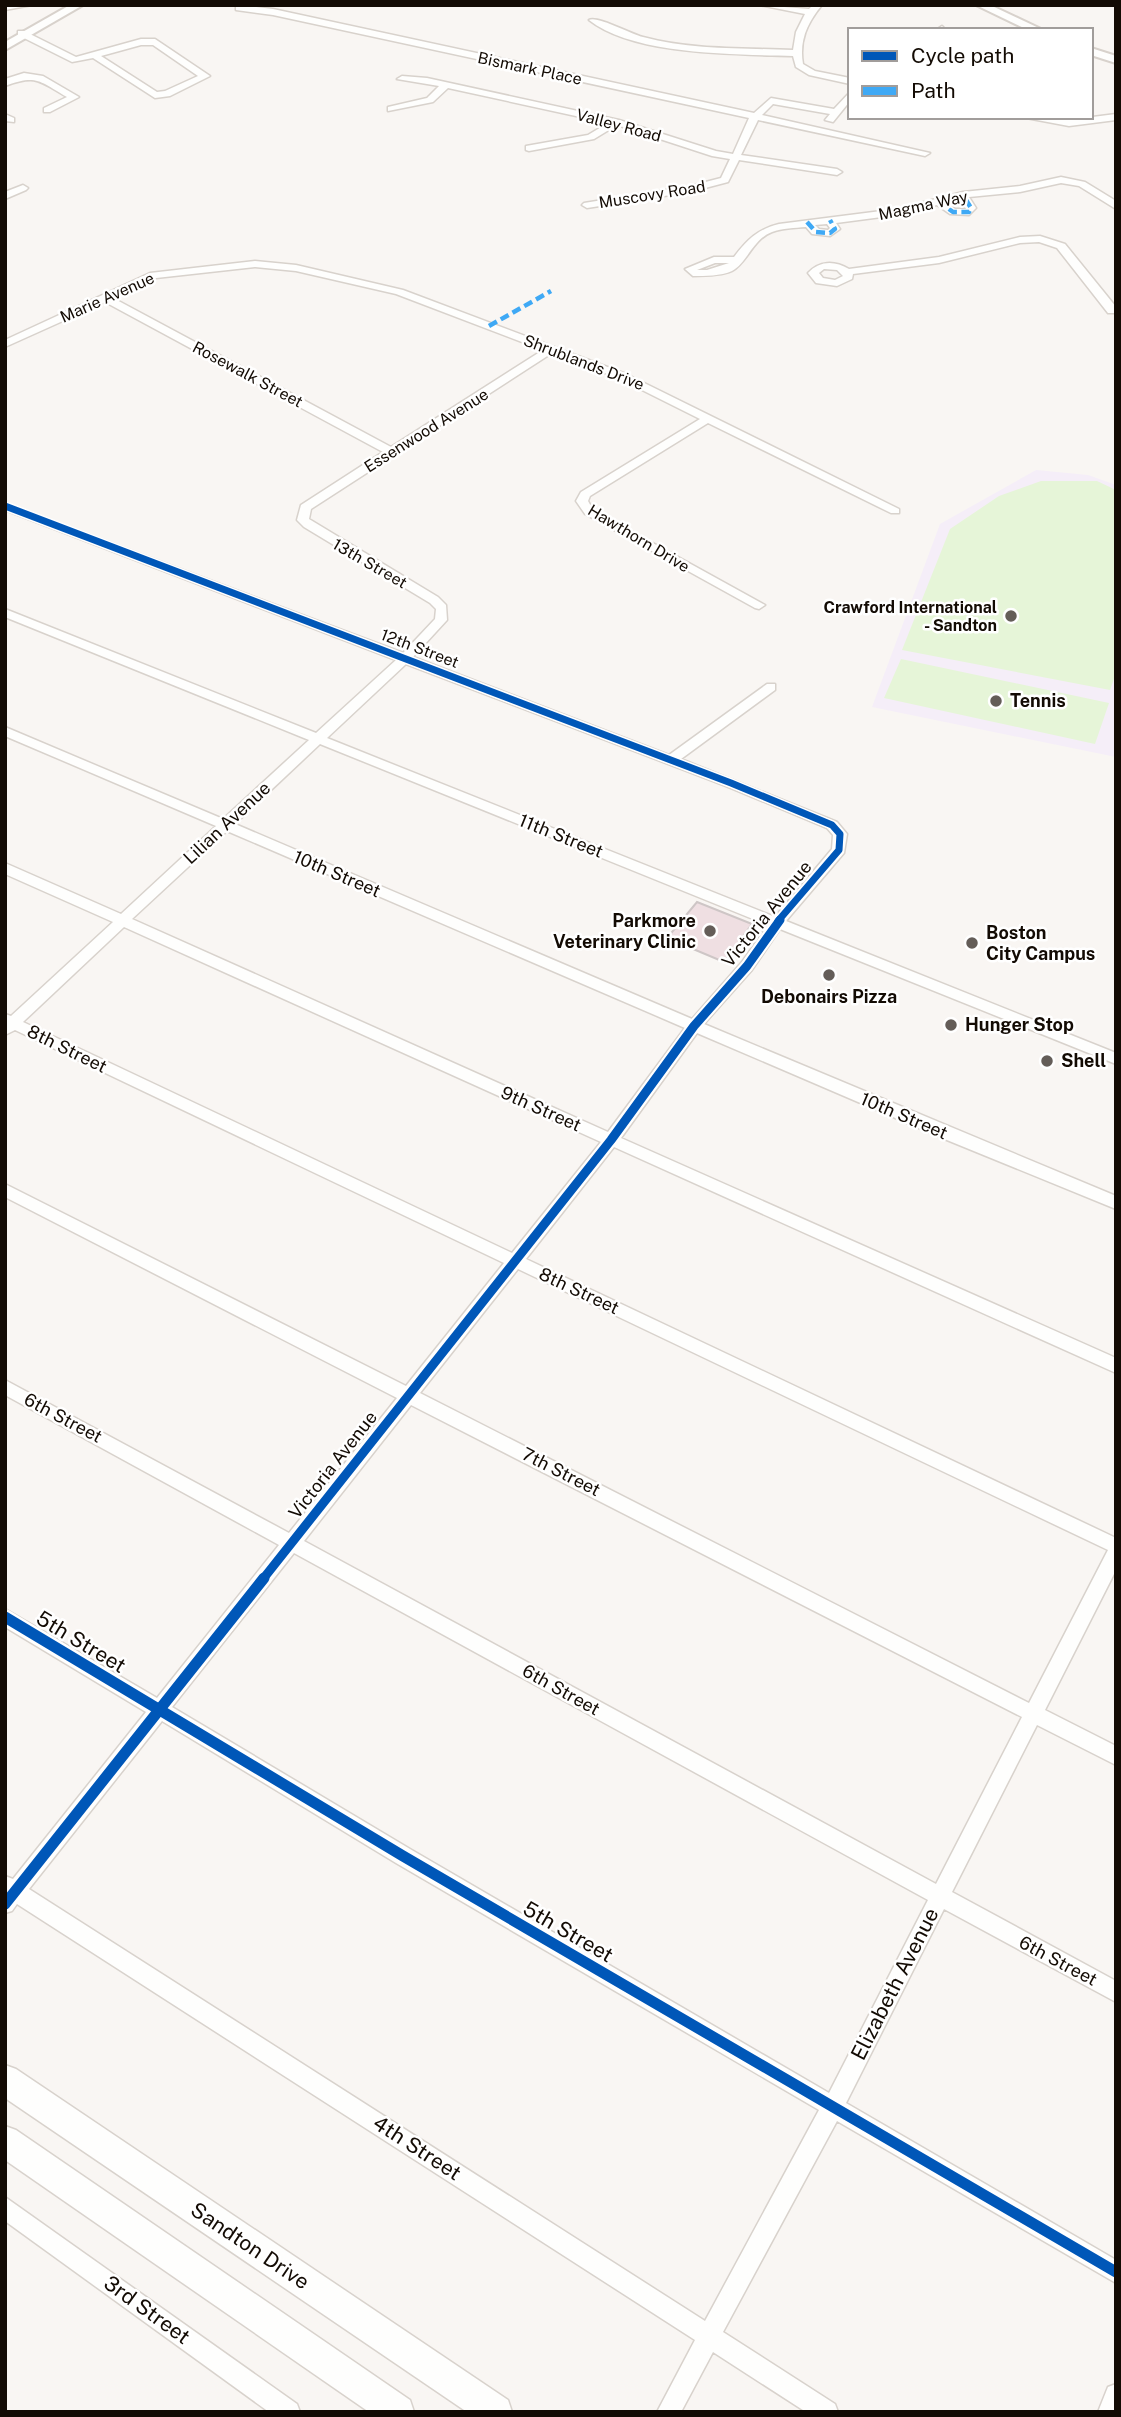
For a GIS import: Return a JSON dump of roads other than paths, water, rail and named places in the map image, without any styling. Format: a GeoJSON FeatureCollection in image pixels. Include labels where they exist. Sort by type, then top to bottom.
{"type":"FeatureCollection","features":[{"type":"Feature","properties":{"kind":"main road","name":"Sandton Drive"},"geometry":{"type":"LineString","coordinates":[[5,2080],[496,2412]]}},
{"type":"Feature","properties":{"kind":"main road"},"geometry":{"type":"LineString","coordinates":[[5,2141],[398,2412]]}},
{"type":"Feature","properties":{"kind":"street"},"geometry":{"type":"LineString","coordinates":[[5,7],[28,5]]}},
{"type":"Feature","properties":{"kind":"street"},"geometry":{"type":"LineString","coordinates":[[5,45],[69,5]]}},
{"type":"Feature","properties":{"kind":"street"},"geometry":{"type":"LineString","coordinates":[[23,34],[78,5]]}},
{"type":"Feature","properties":{"kind":"street"},"geometry":{"type":"LineString","coordinates":[[763,5],[814,9]]}},
{"type":"Feature","properties":{"kind":"street"},"geometry":{"type":"LineString","coordinates":[[981,5],[1033,28]]}},
{"type":"Feature","properties":{"kind":"street","name":"Bismark Place"},"geometry":{"type":"LineString","coordinates":[[239,8],[399,36],[754,118],[925,153]]}},
{"type":"Feature","properties":{"kind":"street"},"geometry":{"type":"LineString","coordinates":[[814,9],[803,25],[798,62],[802,68],[848,80]]}},
{"type":"Feature","properties":{"kind":"street"},"geometry":{"type":"LineString","coordinates":[[593,20],[623,35],[688,48],[798,53]]}},
{"type":"Feature","properties":{"kind":"street"},"geometry":{"type":"LineString","coordinates":[[23,34],[75,60],[141,41],[153,41],[205,76],[167,94],[155,95],[96,56]]}},
{"type":"Feature","properties":{"kind":"street"},"geometry":{"type":"LineString","coordinates":[[1093,52],[1116,60]]}},
{"type":"Feature","properties":{"kind":"street"},"geometry":{"type":"LineString","coordinates":[[5,83],[21,74],[31,74],[74,97],[47,110]]}},
{"type":"Feature","properties":{"kind":"street","name":"Valley Road"},"geometry":{"type":"LineString","coordinates":[[401,79],[446,85],[616,122],[702,151],[837,172]]}},
{"type":"Feature","properties":{"kind":"street"},"geometry":{"type":"LineString","coordinates":[[391,109],[430,100],[446,85]]}},
{"type":"Feature","properties":{"kind":"street"},"geometry":{"type":"LineString","coordinates":[[821,131],[848,97]]}},
{"type":"Feature","properties":{"kind":"street"},"geometry":{"type":"LineString","coordinates":[[754,118],[769,102],[775,100],[836,112]]}},
{"type":"Feature","properties":{"kind":"street"},"geometry":{"type":"LineString","coordinates":[[1040,119],[1069,123],[1116,117]]}},
{"type":"Feature","properties":{"kind":"street","name":"Muscovy Road"},"geometry":{"type":"LineString","coordinates":[[587,205],[720,183],[728,177],[754,118]]}},
{"type":"Feature","properties":{"kind":"street"},"geometry":{"type":"LineString","coordinates":[[529,148],[591,137],[616,122]]}},
{"type":"Feature","properties":{"kind":"street","name":"Magma Way"},"geometry":{"type":"LineString","coordinates":[[734,260],[767,230],[807,222],[816,232],[830,233],[835,229],[830,219],[897,212],[963,195],[1020,189],[1052,181],[1069,181],[1087,187],[1116,206]]}},
{"type":"Feature","properties":{"kind":"street"},"geometry":{"type":"LineString","coordinates":[[5,196],[23,188]]}},
{"type":"Feature","properties":{"kind":"street"},"geometry":{"type":"LineString","coordinates":[[938,201],[953,212],[965,213],[971,208],[963,195]]}},
{"type":"Feature","properties":{"kind":"street"},"geometry":{"type":"LineString","coordinates":[[847,272],[939,260],[1020,240],[1040,239],[1061,246],[1114,310]]}},
{"type":"Feature","properties":{"kind":"street","name":"Marie Avenue"},"geometry":{"type":"LineString","coordinates":[[5,344],[144,278],[163,272],[255,264]]}},
{"type":"Feature","properties":{"kind":"street","name":"Shrublands Drive"},"geometry":{"type":"LineString","coordinates":[[255,264],[296,268],[384,287],[622,376],[895,511]]}},
{"type":"Feature","properties":{"kind":"street","name":"Rosewalk Street"},"geometry":{"type":"LineString","coordinates":[[104,297],[392,452]]}},
{"type":"Feature","properties":{"kind":"street","name":"Essenwood Avenue"},"geometry":{"type":"LineString","coordinates":[[303,511],[312,501],[551,349]]}},
{"type":"Feature","properties":{"kind":"street","name":"Hawthorn Drive"},"geometry":{"type":"LineString","coordinates":[[709,418],[586,494],[583,505],[600,519],[760,605]]}},
{"type":"Feature","properties":{"kind":"street","name":"12th Street"},"geometry":{"type":"LineString","coordinates":[[5,506],[405,657],[823,821]]}},
{"type":"Feature","properties":{"kind":"street","name":"13th Street"},"geometry":{"type":"LineString","coordinates":[[303,511],[303,520],[310,527],[434,600],[443,612]]}},
{"type":"Feature","properties":{"kind":"street","name":"Lilian Avenue"},"geometry":{"type":"LineString","coordinates":[[8,1024],[124,921],[222,826],[405,657],[439,624],[443,612]]}},
{"type":"Feature","properties":{"kind":"street","name":"11th Street"},"geometry":{"type":"LineString","coordinates":[[5,613],[1116,1059]]}},
{"type":"Feature","properties":{"kind":"street"},"geometry":{"type":"LineString","coordinates":[[671,760],[771,687]]}},
{"type":"Feature","properties":{"kind":"street","name":"10th Street"},"geometry":{"type":"LineString","coordinates":[[5,731],[222,826],[1116,1203]]}},
{"type":"Feature","properties":{"kind":"street","name":"Victoria Avenue"},"geometry":{"type":"LineString","coordinates":[[8,1894],[161,1710],[611,1140],[682,1041],[747,966],[777,923],[839,850],[839,830],[823,821]]}},
{"type":"Feature","properties":{"kind":"street","name":"9th Street"},"geometry":{"type":"LineString","coordinates":[[5,868],[1116,1366]]}},
{"type":"Feature","properties":{"kind":"street","name":"8th Street"},"geometry":{"type":"LineString","coordinates":[[8,1024],[514,1260],[1116,1546]]}},
{"type":"Feature","properties":{"kind":"street","name":"7th Street"},"geometry":{"type":"LineString","coordinates":[[5,1190],[1116,1756]]}},
{"type":"Feature","properties":{"kind":"street","name":"6th Street"},"geometry":{"type":"LineString","coordinates":[[5,1387],[1116,1992]]}},
{"type":"Feature","properties":{"kind":"street","name":"Elizabeth Avenue"},"geometry":{"type":"LineString","coordinates":[[668,2412],[833,2106],[1116,1552]]}},
{"type":"Feature","properties":{"kind":"street","name":"5th Street"},"geometry":{"type":"LineString","coordinates":[[5,1617],[403,1856],[1116,2272]]}},
{"type":"Feature","properties":{"kind":"street","name":"4th Street"},"geometry":{"type":"LineString","coordinates":[[8,1894],[708,2334],[827,2412]]}},
{"type":"Feature","properties":{"kind":"street","name":"3rd Street"},"geometry":{"type":"LineString","coordinates":[[5,2208],[289,2412]]}},
{"type":"Feature","properties":{"kind":"street"},"geometry":{"type":"LineString","coordinates":[[1109,2412],[1116,2395]]}},
{"type":"Feature","properties":{"kind":"place","name":"Crawford International - Sandton"},"geometry":{"type":"Point","coordinates":[1011,616]}},
{"type":"Feature","properties":{"kind":"place","name":"Tennis"},"geometry":{"type":"Point","coordinates":[996,701]}},
{"type":"Feature","properties":{"kind":"place","name":"Parkmore Veterinary Clinic"},"geometry":{"type":"Point","coordinates":[710,931]}},
{"type":"Feature","properties":{"kind":"place","name":"Boston City Campus"},"geometry":{"type":"Point","coordinates":[972,943]}},
{"type":"Feature","properties":{"kind":"place","name":"Debonairs Pizza"},"geometry":{"type":"Point","coordinates":[829,975]}},
{"type":"Feature","properties":{"kind":"place","name":"Hunger Stop"},"geometry":{"type":"Point","coordinates":[951,1025]}},
{"type":"Feature","properties":{"kind":"place","name":"Shell"},"geometry":{"type":"Point","coordinates":[1047,1061]}}]}
